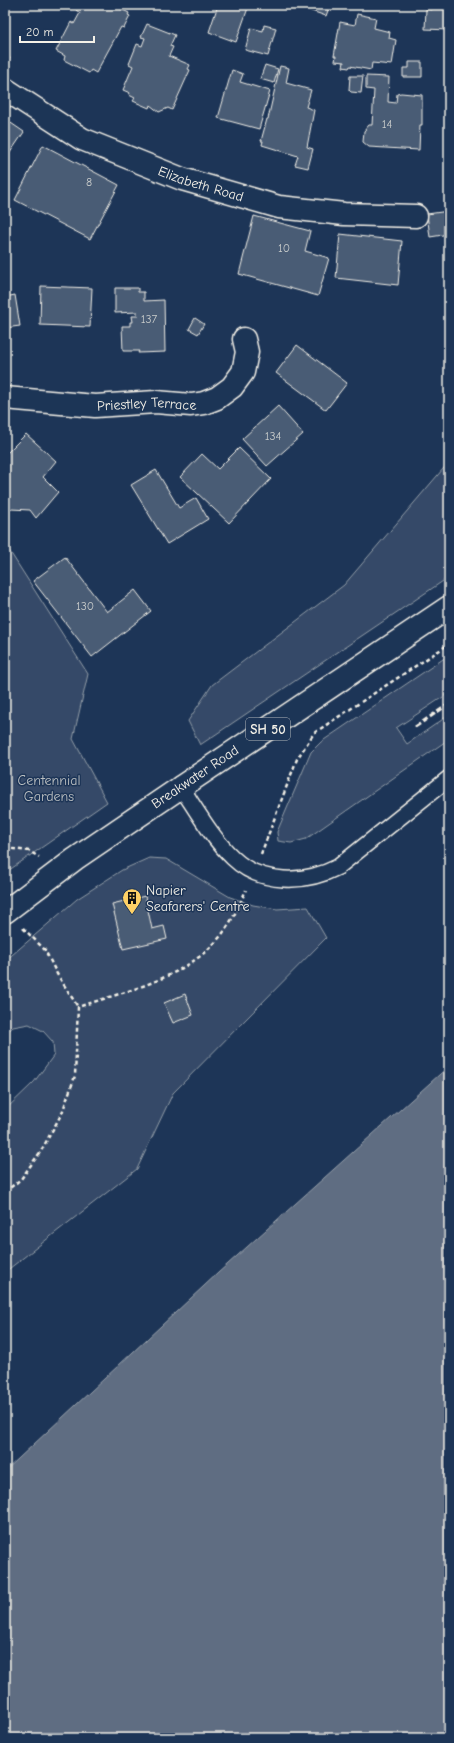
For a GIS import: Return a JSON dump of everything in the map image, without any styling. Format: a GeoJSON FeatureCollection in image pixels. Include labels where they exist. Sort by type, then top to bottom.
{"type":"FeatureCollection","features":[{"type":"Feature","properties":{"kind":"main road","name":"Elizabeth Road"},"geometry":{"type":"LineString","coordinates":[[5,89],[82,138],[182,179],[279,207],[344,214],[416,216]]}},
{"type":"Feature","properties":{"kind":"main road","name":"Priestley Terrace"},"geometry":{"type":"LineString","coordinates":[[5,398],[95,406],[156,402],[191,405],[204,403],[217,398],[232,387],[243,372],[247,352],[244,339]]}},
{"type":"Feature","properties":{"kind":"main road","name":"Breakwater Road"},"geometry":{"type":"LineString","coordinates":[[6,911],[80,855],[449,607]]}},
{"type":"Feature","properties":{"kind":"lane"},"geometry":{"type":"LineString","coordinates":[[181,787],[225,851],[234,860],[254,872],[286,880],[308,878],[328,872],[347,860],[449,778]]}},
{"type":"Feature","properties":{"kind":"path"},"geometry":{"type":"LineString","coordinates":[[78,1007],[156,981],[180,970],[202,955],[224,933],[254,872],[297,759],[314,733],[449,644]]}},
{"type":"Feature","properties":{"kind":"path"},"geometry":{"type":"LineString","coordinates":[[5,848],[29,851]]}},
{"type":"Feature","properties":{"kind":"path"},"geometry":{"type":"LineString","coordinates":[[5,1192],[21,1179],[37,1157],[62,1113],[76,1076],[78,1007],[44,950],[6,911]]}},
{"type":"Feature","properties":{"kind":"green space"},"geometry":{"type":"Polygon","coordinates":[[[449,462],[449,577],[200,745],[188,721],[212,685],[344,585],[449,462]]]}},
{"type":"Feature","properties":{"kind":"green space","name":"Centennial Gardens"},"geometry":{"type":"Polygon","coordinates":[[[5,544],[88,674],[73,739],[107,802],[5,873],[5,544]]]}},
{"type":"Feature","properties":{"kind":"green space"},"geometry":{"type":"Polygon","coordinates":[[[449,655],[449,693],[396,728],[407,744],[449,715],[449,739],[306,839],[291,843],[278,841],[277,832],[311,752],[321,742],[449,655]]]}},
{"type":"Feature","properties":{"kind":"green space"},"geometry":{"type":"Polygon","coordinates":[[[149,858],[166,859],[230,897],[253,905],[277,909],[308,907],[326,938],[173,1093],[137,1169],[5,1272],[5,1110],[34,1082],[54,1055],[53,1042],[43,1031],[29,1024],[13,1027],[5,1034],[5,961],[77,899],[122,870],[149,858]]]}},
{"type":"Feature","properties":{"kind":"shaded area"},"geometry":{"type":"Polygon","coordinates":[[[449,1066],[449,1738],[5,1738],[5,1471],[218,1273],[449,1066]]]}},
{"type":"Feature","properties":{"kind":"building"},"geometry":{"type":"Polygon","coordinates":[[[78,5],[113,5],[129,13],[128,15],[130,16],[124,28],[121,27],[96,73],[91,70],[89,73],[64,60],[65,56],[56,51],[71,22],[74,24],[80,13],[76,10],[78,5]]]}},
{"type":"Feature","properties":{"kind":"building"},"geometry":{"type":"Polygon","coordinates":[[[209,5],[249,5],[236,42],[209,32],[217,8],[209,5]]]}},
{"type":"Feature","properties":{"kind":"building"},"geometry":{"type":"Polygon","coordinates":[[[297,5],[330,5],[326,16],[297,5]]]}},
{"type":"Feature","properties":{"kind":"building"},"geometry":{"type":"Polygon","coordinates":[[[432,5],[449,5],[449,30],[425,29],[426,9],[432,10],[432,5]]]}},
{"type":"Feature","properties":{"kind":"building"},"geometry":{"type":"Polygon","coordinates":[[[357,14],[376,18],[374,28],[390,32],[389,38],[396,40],[392,65],[372,63],[371,70],[350,66],[349,68],[343,67],[344,62],[335,61],[336,56],[334,56],[340,22],[355,25],[357,14]]]}},
{"type":"Feature","properties":{"kind":"building"},"geometry":{"type":"Polygon","coordinates":[[[147,24],[175,35],[170,46],[173,47],[169,56],[190,65],[188,69],[190,70],[172,110],[168,108],[159,112],[150,105],[149,108],[133,101],[135,98],[129,95],[130,93],[123,90],[133,66],[129,64],[137,44],[142,46],[145,38],[141,37],[147,24]]]}},
{"type":"Feature","properties":{"kind":"building"},"geometry":{"type":"Polygon","coordinates":[[[264,25],[276,28],[268,56],[245,50],[251,28],[263,31],[264,25]]]}},
{"type":"Feature","properties":{"kind":"building"},"geometry":{"type":"Polygon","coordinates":[[[5,55],[10,58],[5,66],[5,55]]]}},
{"type":"Feature","properties":{"kind":"building"},"geometry":{"type":"Polygon","coordinates":[[[409,62],[422,62],[422,77],[403,77],[403,68],[409,68],[409,62]]]}},
{"type":"Feature","properties":{"kind":"building"},"geometry":{"type":"Polygon","coordinates":[[[265,65],[278,69],[274,83],[260,79],[265,65]]]}},
{"type":"Feature","properties":{"kind":"building"},"geometry":{"type":"Polygon","coordinates":[[[280,66],[289,68],[286,83],[311,90],[306,107],[314,110],[307,147],[313,149],[308,168],[295,165],[298,156],[262,145],[263,141],[261,141],[268,119],[280,66]]]}},
{"type":"Feature","properties":{"kind":"building"},"geometry":{"type":"Polygon","coordinates":[[[232,70],[243,74],[240,82],[270,91],[259,129],[218,118],[232,70]]]}},
{"type":"Feature","properties":{"kind":"building"},"geometry":{"type":"Polygon","coordinates":[[[350,76],[363,76],[361,93],[351,92],[349,90],[350,76]]]}},
{"type":"Feature","properties":{"kind":"building"},"geometry":{"type":"Polygon","coordinates":[[[366,76],[389,77],[388,102],[396,103],[397,94],[401,93],[422,95],[422,125],[420,125],[419,150],[369,147],[363,142],[364,131],[369,125],[372,125],[374,90],[366,89],[366,76]]]}},
{"type":"Feature","properties":{"kind":"building"},"geometry":{"type":"Polygon","coordinates":[[[446,90],[449,90],[449,123],[446,123],[446,90]]]}},
{"type":"Feature","properties":{"kind":"building"},"geometry":{"type":"Polygon","coordinates":[[[5,119],[24,132],[5,160],[5,119]]]}},
{"type":"Feature","properties":{"kind":"building"},"geometry":{"type":"Polygon","coordinates":[[[43,145],[119,185],[90,239],[15,200],[43,145]]]}},
{"type":"Feature","properties":{"kind":"building"},"geometry":{"type":"Polygon","coordinates":[[[449,211],[449,234],[430,237],[427,214],[449,211]]]}},
{"type":"Feature","properties":{"kind":"building"},"geometry":{"type":"Polygon","coordinates":[[[254,216],[310,231],[305,251],[329,258],[318,296],[239,274],[254,216]]]}},
{"type":"Feature","properties":{"kind":"building"},"geometry":{"type":"Polygon","coordinates":[[[340,234],[402,241],[398,285],[336,278],[340,234]]]}},
{"type":"Feature","properties":{"kind":"building"},"geometry":{"type":"Polygon","coordinates":[[[41,286],[92,288],[90,327],[40,325],[41,286]]]}},
{"type":"Feature","properties":{"kind":"building"},"geometry":{"type":"Polygon","coordinates":[[[115,288],[138,288],[138,292],[144,292],[144,301],[164,300],[165,352],[138,353],[139,351],[123,351],[122,326],[130,326],[130,322],[133,322],[132,316],[137,316],[137,312],[115,313],[115,288]]]}},
{"type":"Feature","properties":{"kind":"building"},"geometry":{"type":"Polygon","coordinates":[[[15,295],[20,326],[5,328],[5,297],[15,295]]]}},
{"type":"Feature","properties":{"kind":"building"},"geometry":{"type":"Polygon","coordinates":[[[195,318],[204,324],[198,334],[189,329],[195,318]]]}},
{"type":"Feature","properties":{"kind":"building"},"geometry":{"type":"Polygon","coordinates":[[[297,345],[347,383],[326,410],[276,373],[297,345]]]}},
{"type":"Feature","properties":{"kind":"building"},"geometry":{"type":"Polygon","coordinates":[[[278,406],[303,434],[267,466],[242,439],[278,406]]]}},
{"type":"Feature","properties":{"kind":"building"},"geometry":{"type":"Polygon","coordinates":[[[26,434],[56,461],[43,477],[58,492],[36,518],[30,510],[11,509],[5,504],[5,455],[26,434]]]}},
{"type":"Feature","properties":{"kind":"building"},"geometry":{"type":"Polygon","coordinates":[[[239,448],[271,479],[229,523],[180,477],[202,454],[218,469],[239,448]]]}},
{"type":"Feature","properties":{"kind":"building"},"geometry":{"type":"Polygon","coordinates":[[[156,470],[179,508],[196,498],[208,519],[167,544],[131,485],[156,470]]]}},
{"type":"Feature","properties":{"kind":"building"},"geometry":{"type":"Polygon","coordinates":[[[65,557],[107,612],[135,590],[151,611],[92,657],[33,581],[65,557]]]}},
{"type":"Feature","properties":{"kind":"building","name":"Napier Seafarers' Centre"},"geometry":{"type":"Polygon","coordinates":[[[145,896],[152,929],[164,926],[167,939],[123,949],[112,904],[145,896]]]}},
{"type":"Feature","properties":{"kind":"building"},"geometry":{"type":"Polygon","coordinates":[[[185,994],[193,1015],[173,1023],[164,1003],[185,994]]]}},
{"type":"Feature","properties":{"kind":"railway"},"geometry":{"type":"LineString","coordinates":[[415,727],[449,704]]}},
{"type":"Feature","properties":{"kind":"place","name":"Napier Seafarers' Centre"},"geometry":{"type":"Point","coordinates":[132,915]}}]}
